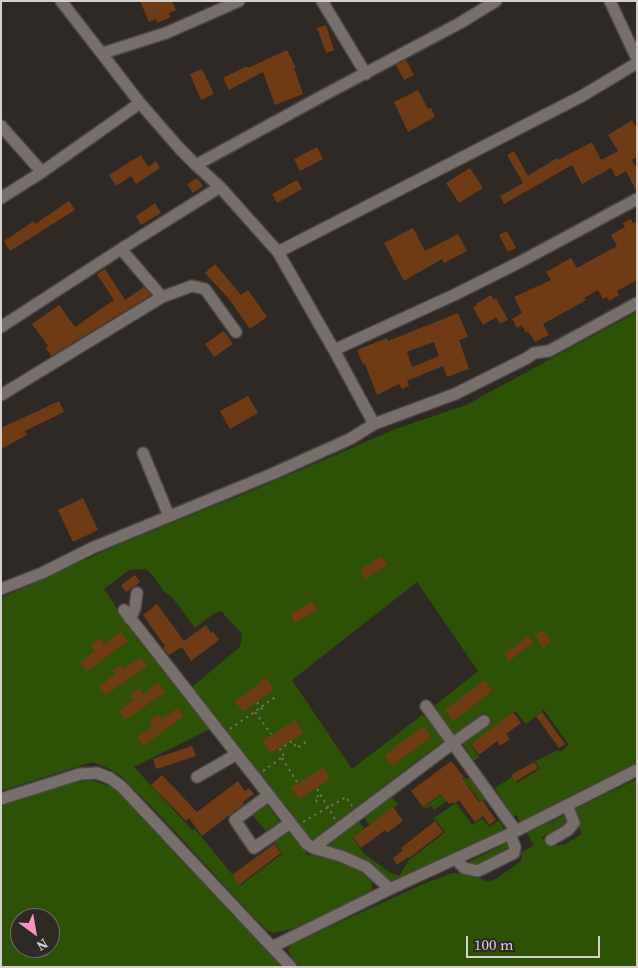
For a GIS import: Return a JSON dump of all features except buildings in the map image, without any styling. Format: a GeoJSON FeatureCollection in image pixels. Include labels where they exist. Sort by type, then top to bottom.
{"type":"FeatureCollection","features":[{"type":"Feature","properties":{"kind":"street"},"geometry":{"type":"LineString","coordinates":[[61,1],[140,103],[196,165],[220,187],[278,252],[374,424]]}},
{"type":"Feature","properties":{"kind":"street"},"geometry":{"type":"LineString","coordinates":[[103,53],[166,33],[239,1]]}},
{"type":"Feature","properties":{"kind":"street"},"geometry":{"type":"LineString","coordinates":[[322,1],[366,74]]}},
{"type":"Feature","properties":{"kind":"street"},"geometry":{"type":"LineString","coordinates":[[196,165],[317,98],[366,74],[460,23],[496,1]]}},
{"type":"Feature","properties":{"kind":"street"},"geometry":{"type":"LineString","coordinates":[[610,1],[637,59]]}},
{"type":"Feature","properties":{"kind":"street"},"geometry":{"type":"LineString","coordinates":[[278,252],[582,96],[637,63]]}},
{"type":"Feature","properties":{"kind":"street"},"geometry":{"type":"LineString","coordinates":[[1,198],[42,172],[140,103]]}},
{"type":"Feature","properties":{"kind":"street"},"geometry":{"type":"LineString","coordinates":[[1,126],[42,172]]}},
{"type":"Feature","properties":{"kind":"street"},"geometry":{"type":"LineString","coordinates":[[1,327],[220,187]]}},
{"type":"Feature","properties":{"kind":"street"},"geometry":{"type":"LineString","coordinates":[[334,350],[502,271],[637,199]]}},
{"type":"Feature","properties":{"kind":"street"},"geometry":{"type":"LineString","coordinates":[[121,249],[162,297]]}},
{"type":"Feature","properties":{"kind":"street"},"geometry":{"type":"LineString","coordinates":[[1,395],[162,297],[192,286],[199,286],[205,290],[236,332]]}},
{"type":"Feature","properties":{"kind":"street"},"geometry":{"type":"LineString","coordinates":[[1,589],[42,573],[92,548],[272,474],[350,439],[374,424],[454,394],[534,353],[549,351],[637,303]]}},
{"type":"Feature","properties":{"kind":"street"},"geometry":{"type":"LineString","coordinates":[[143,453],[169,516]]}},
{"type":"Feature","properties":{"kind":"street"},"geometry":{"type":"LineString","coordinates":[[137,593],[135,608],[127,614],[307,844],[313,848],[341,856],[366,867],[390,889]]}},
{"type":"Feature","properties":{"kind":"street"},"geometry":{"type":"LineString","coordinates":[[426,706],[453,742],[513,832],[514,853],[478,871],[464,868],[456,858]]}},
{"type":"Feature","properties":{"kind":"street"},"geometry":{"type":"LineString","coordinates":[[313,848],[453,742],[484,721]]}},
{"type":"Feature","properties":{"kind":"street"},"geometry":{"type":"LineString","coordinates":[[197,777],[237,754]]}},
{"type":"Feature","properties":{"kind":"street"},"geometry":{"type":"LineString","coordinates":[[272,947],[390,889],[513,832],[637,770]]}},
{"type":"Feature","properties":{"kind":"street"},"geometry":{"type":"LineString","coordinates":[[1,799],[80,774],[97,773],[110,778],[122,787],[291,967]]}},
{"type":"Feature","properties":{"kind":"street"},"geometry":{"type":"LineString","coordinates":[[269,795],[235,820],[254,848],[292,825]]}},
{"type":"Feature","properties":{"kind":"street"},"geometry":{"type":"LineString","coordinates":[[551,840],[568,830],[574,823],[567,805]]}},
{"type":"Feature","properties":{"kind":"path"},"geometry":{"type":"LineString","coordinates":[[222,735],[278,696]]}},
{"type":"Feature","properties":{"kind":"path"},"geometry":{"type":"LineString","coordinates":[[257,702],[264,712]]}},
{"type":"Feature","properties":{"kind":"path"},"geometry":{"type":"LineString","coordinates":[[255,712],[271,734]]}},
{"type":"Feature","properties":{"kind":"path"},"geometry":{"type":"LineString","coordinates":[[297,782],[282,758],[284,756],[280,749],[292,741],[297,748],[309,740]]}},
{"type":"Feature","properties":{"kind":"path"},"geometry":{"type":"LineString","coordinates":[[254,776],[282,758]]}},
{"type":"Feature","properties":{"kind":"path"},"geometry":{"type":"LineString","coordinates":[[318,789],[340,827]]}},
{"type":"Feature","properties":{"kind":"path"},"geometry":{"type":"LineString","coordinates":[[318,802],[315,798],[321,794]]}},
{"type":"Feature","properties":{"kind":"path"},"geometry":{"type":"LineString","coordinates":[[292,825],[346,797]]}},
{"type":"Feature","properties":{"kind":"green space"},"geometry":{"type":"Polygon","coordinates":[[[637,312],[637,763],[520,822],[516,815],[513,817],[495,788],[512,777],[517,783],[540,769],[535,761],[558,750],[560,752],[569,745],[544,710],[526,724],[515,711],[471,745],[479,757],[474,761],[461,741],[488,721],[483,713],[453,735],[433,707],[478,671],[417,582],[292,680],[352,769],[422,715],[428,719],[444,741],[315,839],[310,840],[192,687],[240,647],[242,634],[221,611],[213,614],[195,628],[172,597],[164,592],[146,569],[129,570],[104,589],[121,614],[210,729],[134,767],[192,830],[195,829],[241,885],[282,854],[273,840],[289,830],[308,855],[347,864],[361,870],[369,877],[372,883],[372,889],[369,894],[292,929],[273,933],[267,930],[253,916],[156,811],[123,778],[110,769],[92,762],[1,791],[1,598],[120,544],[254,490],[393,430],[466,405],[637,312]]]}},
{"type":"Feature","properties":{"kind":"green space"},"geometry":{"type":"Polygon","coordinates":[[[472,776],[488,798],[484,802],[482,799],[480,801],[467,784],[434,810],[431,806],[426,809],[424,807],[466,777],[467,779],[472,776]]]}},
{"type":"Feature","properties":{"kind":"green space"},"geometry":{"type":"Polygon","coordinates":[[[637,779],[637,967],[299,967],[288,950],[292,944],[421,885],[452,873],[471,874],[488,882],[496,879],[521,861],[522,852],[534,845],[527,833],[567,814],[571,822],[542,837],[548,845],[565,844],[582,834],[573,815],[575,809],[637,779]]]}},
{"type":"Feature","properties":{"kind":"green space"},"geometry":{"type":"Polygon","coordinates":[[[90,780],[110,786],[127,796],[288,967],[1,967],[1,806],[68,784],[90,780]]]}},
{"type":"Feature","properties":{"kind":"green space"},"geometry":{"type":"Polygon","coordinates":[[[390,796],[398,804],[370,825],[363,816],[390,796]]]}},
{"type":"Feature","properties":{"kind":"green space"},"geometry":{"type":"Polygon","coordinates":[[[265,802],[283,826],[269,835],[250,812],[265,802]]]}},
{"type":"Feature","properties":{"kind":"green space"},"geometry":{"type":"Polygon","coordinates":[[[456,803],[472,825],[482,819],[489,827],[499,821],[505,831],[391,883],[357,856],[324,846],[358,820],[364,828],[353,837],[363,853],[391,873],[399,876],[409,860],[445,832],[434,818],[456,803]]]}},
{"type":"Feature","properties":{"kind":"green space"},"geometry":{"type":"Polygon","coordinates":[[[510,841],[513,849],[476,868],[471,866],[469,862],[510,841]]]}}]}
